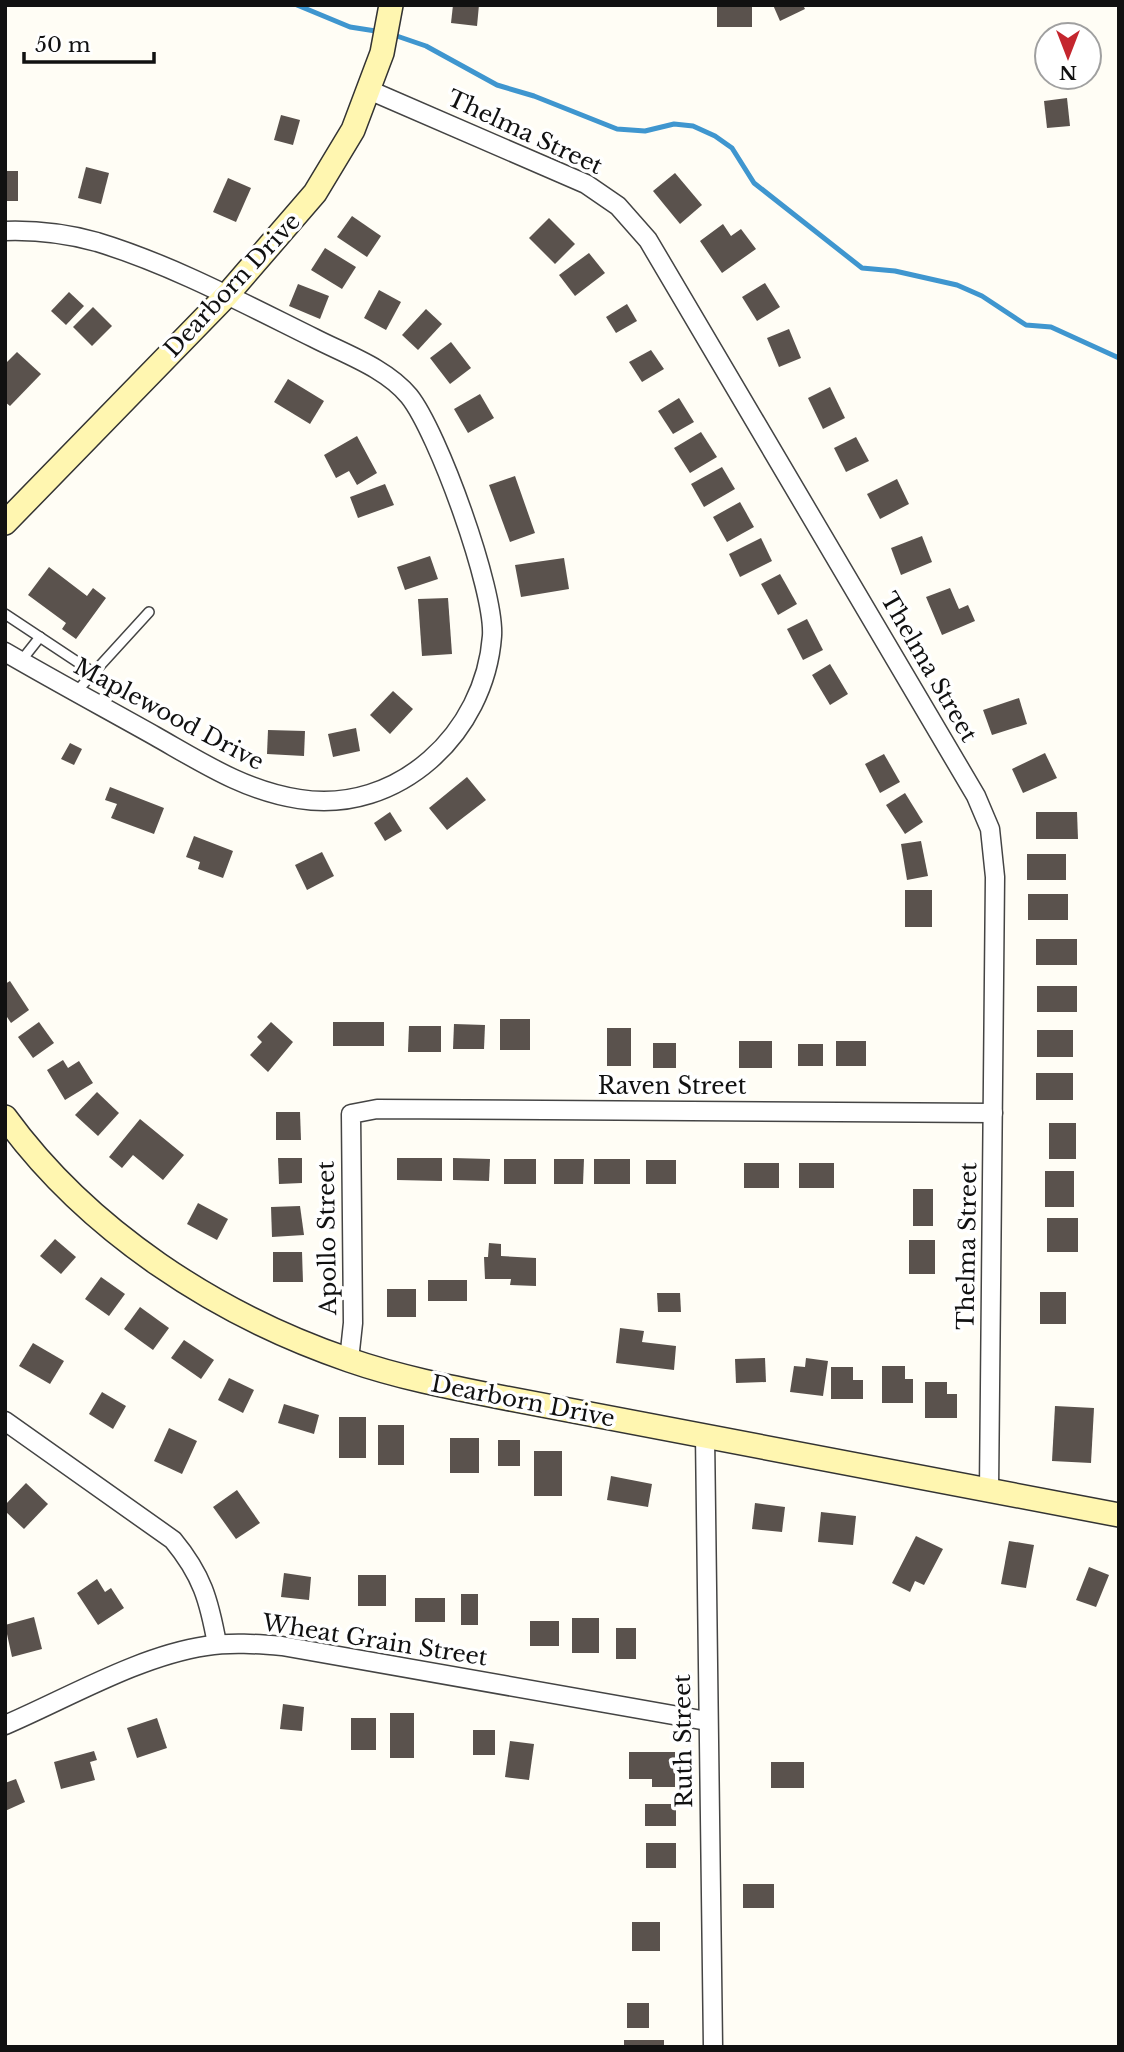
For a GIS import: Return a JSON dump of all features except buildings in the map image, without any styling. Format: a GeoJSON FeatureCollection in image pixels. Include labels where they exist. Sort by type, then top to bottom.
{"type":"FeatureCollection","features":[{"type":"Feature","properties":{"kind":"street","name":"Dearborn Drive"},"geometry":{"type":"LineString","coordinates":[[5,523],[227,295],[315,193],[353,130],[382,53],[391,5]]}},
{"type":"Feature","properties":{"kind":"street","name":"Thelma Street"},"geometry":{"type":"LineString","coordinates":[[369,90],[586,184],[618,206],[661,258],[976,796],[990,830],[995,877],[989,1490]]}},
{"type":"Feature","properties":{"kind":"street","name":"Maplewood Drive"},"geometry":{"type":"LineString","coordinates":[[5,231],[41,232],[97,243],[227,295],[390,378],[401,387],[422,415],[475,550],[487,592],[492,635],[484,680],[464,722],[454,736],[411,776],[363,796],[323,800],[302,800],[242,784],[13,657]]}},
{"type":"Feature","properties":{"kind":"street","name":"Raven Street"},"geometry":{"type":"LineString","coordinates":[[351,1114],[377,1109],[993,1113]]}},
{"type":"Feature","properties":{"kind":"street","name":"Apollo Street"},"geometry":{"type":"LineString","coordinates":[[349,1360],[353,1323],[351,1114]]}},
{"type":"Feature","properties":{"kind":"street","name":"Dearborn Drive"},"geometry":{"type":"LineString","coordinates":[[5,1117],[42,1162],[87,1206],[160,1265],[228,1308],[349,1360],[428,1382],[1119,1515]]}},
{"type":"Feature","properties":{"kind":"street"},"geometry":{"type":"LineString","coordinates":[[5,1422],[173,1540],[194,1566],[204,1589],[217,1644]]}},
{"type":"Feature","properties":{"kind":"street","name":"Ruth Street"},"geometry":{"type":"LineString","coordinates":[[705,1435],[713,2047]]}},
{"type":"Feature","properties":{"kind":"street","name":"Wheat Grain Street"},"geometry":{"type":"LineString","coordinates":[[5,1725],[145,1663],[217,1644],[282,1646],[707,1721]]}},
{"type":"Feature","properties":{"kind":"lane"},"geometry":{"type":"LineString","coordinates":[[76,692],[149,612]]}},
{"type":"Feature","properties":{"kind":"lane"},"geometry":{"type":"LineString","coordinates":[[5,614],[94,673]]}},
{"type":"Feature","properties":{"kind":"lane"},"geometry":{"type":"LineString","coordinates":[[13,657],[40,637]]}},
{"type":"Feature","properties":{"kind":"waterway"},"geometry":{"type":"LineString","coordinates":[[297,5],[350,27],[382,32]]}},
{"type":"Feature","properties":{"kind":"waterway"},"geometry":{"type":"LineString","coordinates":[[391,34],[426,46],[497,85],[534,96],[617,129],[645,131],[674,124],[693,126],[732,148],[754,183],[862,268],[895,271],[957,285],[982,296],[1026,325],[1051,327],[1119,358]]}}]}
